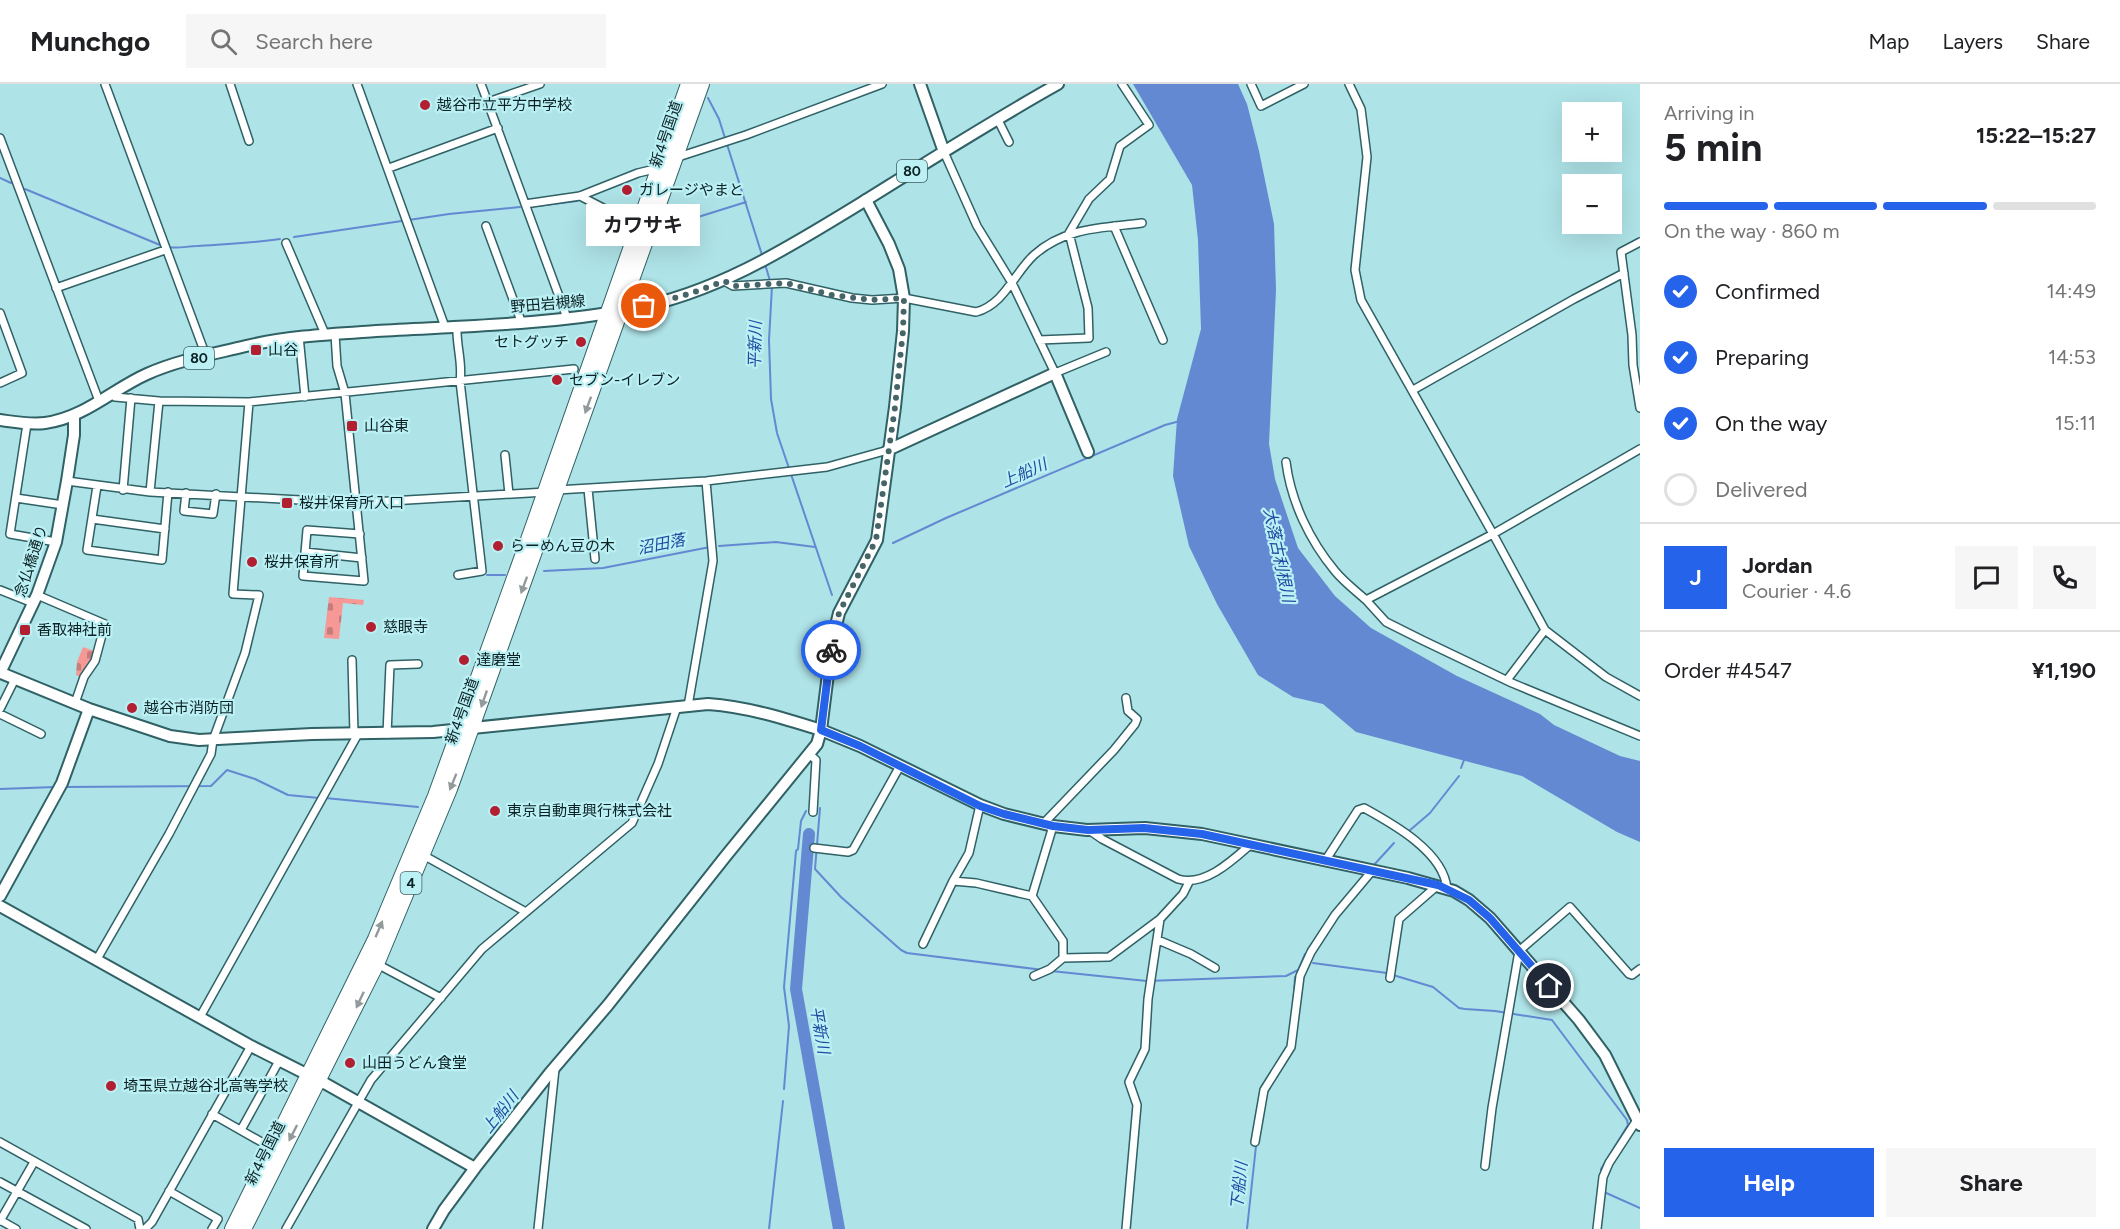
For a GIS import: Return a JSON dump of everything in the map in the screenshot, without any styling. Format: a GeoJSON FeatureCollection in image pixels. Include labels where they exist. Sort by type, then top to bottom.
{"type":"FeatureCollection","features":[{"type":"Feature","properties":{"kind":"highway","name":"新4号国道"},"geometry":{"type":"LineString","coordinates":[[615,312],[638,226],[688,84]]}},
{"type":"Feature","properties":{"kind":"highway","name":"新4号国道"},"geometry":{"type":"LineString","coordinates":[[232,1229],[272,1148],[314,1079],[377,964],[423,855],[615,312],[702,84]]}},
{"type":"Feature","properties":{"kind":"highway","name":"新4号国道"},"geometry":{"type":"LineString","coordinates":[[244,1229],[314,1079],[435,796],[467,728]]}},
{"type":"Feature","properties":{"kind":"street"},"geometry":{"type":"LineString","coordinates":[[105,84],[206,356]]}},
{"type":"Feature","properties":{"kind":"street"},"geometry":{"type":"LineString","coordinates":[[230,84],[249,141]]}},
{"type":"Feature","properties":{"kind":"street"},"geometry":{"type":"LineString","coordinates":[[357,84],[445,327]]}},
{"type":"Feature","properties":{"kind":"street"},"geometry":{"type":"LineString","coordinates":[[481,84],[567,318]]}},
{"type":"Feature","properties":{"kind":"street"},"geometry":{"type":"LineString","coordinates":[[488,102],[540,84]]}},
{"type":"Feature","properties":{"kind":"street"},"geometry":{"type":"LineString","coordinates":[[675,158],[746,135],[882,84]]}},
{"type":"Feature","properties":{"kind":"street"},"geometry":{"type":"LineString","coordinates":[[920,84],[944,152],[977,226],[1012,283],[1055,374],[1088,452]]}},
{"type":"Feature","properties":{"kind":"street","name":"野田岩槻線"},"geometry":{"type":"LineString","coordinates":[[0,420],[43,424],[74,416],[162,367],[299,336],[567,318],[615,312],[670,300],[724,281],[763,261],[997,118],[1058,84]]}},
{"type":"Feature","properties":{"kind":"street"},"geometry":{"type":"LineString","coordinates":[[1039,340],[1089,338],[1088,308],[1069,233],[1089,199],[1110,179],[1120,146],[1149,125],[1122,84]]}},
{"type":"Feature","properties":{"kind":"street"},"geometry":{"type":"LineString","coordinates":[[1251,84],[1261,106],[1304,84]]}},
{"type":"Feature","properties":{"kind":"street"},"geometry":{"type":"LineString","coordinates":[[1349,84],[1361,109],[1367,158],[1355,270],[1361,300],[1545,630],[1606,677],[1640,696]]}},
{"type":"Feature","properties":{"kind":"street"},"geometry":{"type":"LineString","coordinates":[[997,118],[1009,142]]}},
{"type":"Feature","properties":{"kind":"street"},"geometry":{"type":"LineString","coordinates":[[389,168],[498,128]]}},
{"type":"Feature","properties":{"kind":"street"},"geometry":{"type":"LineString","coordinates":[[0,138],[99,401]]}},
{"type":"Feature","properties":{"kind":"street"},"geometry":{"type":"LineString","coordinates":[[525,204],[580,196],[638,173],[659,168]]}},
{"type":"Feature","properties":{"kind":"street"},"geometry":{"type":"LineString","coordinates":[[580,196],[638,226]]}},
{"type":"Feature","properties":{"kind":"street"},"geometry":{"type":"LineString","coordinates":[[433,1229],[472,1166],[555,1069],[817,744],[821,730],[832,642],[839,613],[875,544],[903,331],[904,298],[899,269],[866,200]]}},
{"type":"Feature","properties":{"kind":"street"},"geometry":{"type":"LineString","coordinates":[[724,281],[734,286],[786,283],[852,298],[872,300],[904,298],[976,312],[986,309],[1012,283],[1033,256],[1052,242],[1069,233],[1143,223]]}},
{"type":"Feature","properties":{"kind":"street"},"geometry":{"type":"LineString","coordinates":[[486,226],[521,321]]}},
{"type":"Feature","properties":{"kind":"street"},"geometry":{"type":"LineString","coordinates":[[1114,226],[1163,340]]}},
{"type":"Feature","properties":{"kind":"street"},"geometry":{"type":"LineString","coordinates":[[1640,242],[1621,252],[1640,408]]}},
{"type":"Feature","properties":{"kind":"street"},"geometry":{"type":"LineString","coordinates":[[286,243],[330,334],[345,393],[360,534],[364,581],[303,576],[307,530],[360,534]]}},
{"type":"Feature","properties":{"kind":"street"},"geometry":{"type":"LineString","coordinates":[[56,288],[165,250]]}},
{"type":"Feature","properties":{"kind":"street"},"geometry":{"type":"LineString","coordinates":[[1413,390],[1624,273]]}},
{"type":"Feature","properties":{"kind":"street"},"geometry":{"type":"LineString","coordinates":[[0,314],[22,373],[0,383]]}},
{"type":"Feature","properties":{"kind":"street"},"geometry":{"type":"LineString","coordinates":[[457,326],[456,343],[482,571],[458,575]]}},
{"type":"Feature","properties":{"kind":"street"},"geometry":{"type":"LineString","coordinates":[[299,336],[305,397]]}},
{"type":"Feature","properties":{"kind":"street"},"geometry":{"type":"LineString","coordinates":[[67,482],[150,492],[356,503],[706,481],[827,467],[888,450],[1106,352]]}},
{"type":"Feature","properties":{"kind":"street"},"geometry":{"type":"LineString","coordinates":[[111,394],[115,397],[159,401],[249,402],[574,369]]}},
{"type":"Feature","properties":{"kind":"street"},"geometry":{"type":"LineString","coordinates":[[123,490],[131,398]]}},
{"type":"Feature","properties":{"kind":"street"},"geometry":{"type":"LineString","coordinates":[[150,492],[159,401]]}},
{"type":"Feature","properties":{"kind":"street"},"geometry":{"type":"LineString","coordinates":[[97,959],[211,754],[213,740],[245,653],[259,595],[233,594],[249,402]]}},
{"type":"Feature","properties":{"kind":"street","name":"念仏橋通り"},"geometry":{"type":"LineString","coordinates":[[0,673],[35,599],[56,542],[74,435],[74,416]]}},
{"type":"Feature","properties":{"kind":"street"},"geometry":{"type":"LineString","coordinates":[[27,424],[10,534],[56,542]]}},
{"type":"Feature","properties":{"kind":"street"},"geometry":{"type":"LineString","coordinates":[[1366,600],[1493,534],[1640,449]]}},
{"type":"Feature","properties":{"kind":"street"},"geometry":{"type":"LineString","coordinates":[[505,455],[509,494]]}},
{"type":"Feature","properties":{"kind":"street"},"geometry":{"type":"LineString","coordinates":[[1286,462],[1293,496],[1310,533],[1336,572],[1386,622],[1507,681],[1640,736]]}},
{"type":"Feature","properties":{"kind":"street"},"geometry":{"type":"LineString","coordinates":[[286,1229],[371,1080],[482,949],[632,823],[682,706],[713,561],[706,481]]}},
{"type":"Feature","properties":{"kind":"street"},"geometry":{"type":"LineString","coordinates":[[97,486],[87,550],[162,560],[168,492]]}},
{"type":"Feature","properties":{"kind":"street"},"geometry":{"type":"LineString","coordinates":[[588,489],[595,559]]}},
{"type":"Feature","properties":{"kind":"street"},"geometry":{"type":"LineString","coordinates":[[186,493],[184,512],[213,514],[216,494]]}},
{"type":"Feature","properties":{"kind":"street"},"geometry":{"type":"LineString","coordinates":[[16,498],[63,505]]}},
{"type":"Feature","properties":{"kind":"street"},"geometry":{"type":"LineString","coordinates":[[92,519],[165,529]]}},
{"type":"Feature","properties":{"kind":"street"},"geometry":{"type":"LineString","coordinates":[[305,552],[362,558]]}},
{"type":"Feature","properties":{"kind":"street"},"geometry":{"type":"LineString","coordinates":[[0,590],[35,599],[105,624],[95,661],[84,677],[75,703]]}},
{"type":"Feature","properties":{"kind":"street"},"geometry":{"type":"LineString","coordinates":[[1507,681],[1545,630]]}},
{"type":"Feature","properties":{"kind":"street"},"geometry":{"type":"LineString","coordinates":[[200,1017],[323,798],[356,734],[352,660]]}},
{"type":"Feature","properties":{"kind":"street"},"geometry":{"type":"LineString","coordinates":[[387,734],[390,665],[418,664]]}},
{"type":"Feature","properties":{"kind":"street"},"geometry":{"type":"LineString","coordinates":[[0,673],[89,709],[170,736],[213,740],[312,734],[387,734],[682,706],[708,704],[732,706],[769,714],[821,730],[980,806],[1004,814],[1048,825],[1088,830],[1144,828],[1176,830],[1442,887],[1469,900],[1490,918],[1579,1020],[1605,1055],[1639,1123],[1609,1163],[1603,1177],[1597,1229]]}},
{"type":"Feature","properties":{"kind":"street"},"geometry":{"type":"LineString","coordinates":[[0,709],[15,679]]}},
{"type":"Feature","properties":{"kind":"street"},"geometry":{"type":"LineString","coordinates":[[1032,896],[1048,825],[1135,724],[1137,719],[1128,711],[1126,698]]}},
{"type":"Feature","properties":{"kind":"street"},"geometry":{"type":"LineString","coordinates":[[0,896],[61,787],[89,709]]}},
{"type":"Feature","properties":{"kind":"street"},"geometry":{"type":"LineString","coordinates":[[0,714],[41,734]]}},
{"type":"Feature","properties":{"kind":"street"},"geometry":{"type":"LineString","coordinates":[[809,754],[816,760],[813,812]]}},
{"type":"Feature","properties":{"kind":"street"},"geometry":{"type":"LineString","coordinates":[[814,848],[848,852],[853,850],[900,766]]}},
{"type":"Feature","properties":{"kind":"street"},"geometry":{"type":"LineString","coordinates":[[923,944],[969,853],[980,806]]}},
{"type":"Feature","properties":{"kind":"street"},"geometry":{"type":"LineString","coordinates":[[1325,861],[1358,810],[1364,808],[1396,826],[1432,856],[1446,878],[1442,887],[1399,919],[1390,978]]}},
{"type":"Feature","properties":{"kind":"street"},"geometry":{"type":"LineString","coordinates":[[1088,830],[1178,879],[1189,882],[1206,877],[1250,845]]}},
{"type":"Feature","properties":{"kind":"street"},"geometry":{"type":"LineString","coordinates":[[423,855],[526,912]]}},
{"type":"Feature","properties":{"kind":"street"},"geometry":{"type":"LineString","coordinates":[[1255,1142],[1264,1090],[1292,1047],[1300,976],[1311,952],[1335,915],[1372,871]]}},
{"type":"Feature","properties":{"kind":"street"},"geometry":{"type":"LineString","coordinates":[[953,881],[976,883],[1032,896],[1063,941],[1063,958]]}},
{"type":"Feature","properties":{"kind":"street"},"geometry":{"type":"LineString","coordinates":[[1034,976],[1050,969],[1063,958],[1109,957],[1160,919],[1183,894],[1189,882]]}},
{"type":"Feature","properties":{"kind":"street"},"geometry":{"type":"LineString","coordinates":[[0,906],[472,1166]]}},
{"type":"Feature","properties":{"kind":"street"},"geometry":{"type":"LineString","coordinates":[[1485,1166],[1492,1108],[1519,951],[1570,907],[1629,974],[1632,975],[1640,969]]}},
{"type":"Feature","properties":{"kind":"street"},"geometry":{"type":"LineString","coordinates":[[1126,1229],[1137,1105],[1129,1082],[1145,1049],[1148,999],[1160,919]]}},
{"type":"Feature","properties":{"kind":"street"},"geometry":{"type":"LineString","coordinates":[[1158,940],[1191,954],[1215,968]]}},
{"type":"Feature","properties":{"kind":"street"},"geometry":{"type":"LineString","coordinates":[[377,964],[441,998]]}},
{"type":"Feature","properties":{"kind":"street"},"geometry":{"type":"LineString","coordinates":[[145,1229],[152,1222],[251,1046]]}},
{"type":"Feature","properties":{"kind":"street"},"geometry":{"type":"LineString","coordinates":[[240,1130],[279,1061]]}},
{"type":"Feature","properties":{"kind":"street"},"geometry":{"type":"LineString","coordinates":[[538,1229],[555,1069]]}},
{"type":"Feature","properties":{"kind":"street"},"geometry":{"type":"LineString","coordinates":[[212,1114],[272,1148]]}},
{"type":"Feature","properties":{"kind":"street"},"geometry":{"type":"LineString","coordinates":[[0,1142],[138,1219],[140,1229]]}},
{"type":"Feature","properties":{"kind":"street"},"geometry":{"type":"LineString","coordinates":[[16,1229],[0,1220],[34,1162]]}},
{"type":"Feature","properties":{"kind":"street"},"geometry":{"type":"LineString","coordinates":[[0,1182],[86,1229]]}},
{"type":"Feature","properties":{"kind":"street"},"geometry":{"type":"LineString","coordinates":[[169,1191],[218,1219],[212,1229]]}},
{"type":"Feature","properties":{"kind":"green space"},"geometry":{"type":"Polygon","coordinates":[[[329,597],[364,600],[363,605],[343,603],[339,639],[324,638],[329,597]]]}},
{"type":"Feature","properties":{"kind":"green space"},"geometry":{"type":"Polygon","coordinates":[[[83,647],[97,652],[83,678],[76,675],[77,662],[83,647]]]}},
{"type":"Feature","properties":{"kind":"water","name":"大落古利根川"},"geometry":{"type":"Polygon","coordinates":[[[1133,84],[1238,84],[1247,104],[1274,224],[1276,290],[1269,444],[1275,479],[1298,548],[1335,596],[1371,628],[1457,676],[1540,714],[1554,725],[1620,756],[1640,761],[1640,842],[1617,832],[1522,776],[1356,732],[1323,704],[1293,697],[1258,675],[1217,604],[1189,546],[1173,476],[1177,419],[1201,329],[1198,240],[1192,185],[1133,84]]]}},
{"type":"Feature","properties":{"kind":"waterway","name":"平新川"},"geometry":{"type":"LineString","coordinates":[[708,98],[719,119],[762,255]]}},
{"type":"Feature","properties":{"kind":"waterway"},"geometry":{"type":"LineString","coordinates":[[0,178],[11,183]]}},
{"type":"Feature","properties":{"kind":"waterway"},"geometry":{"type":"LineString","coordinates":[[25,189],[160,245]]}},
{"type":"Feature","properties":{"kind":"waterway"},"geometry":{"type":"LineString","coordinates":[[537,206],[577,201],[582,198]]}},
{"type":"Feature","properties":{"kind":"waterway"},"geometry":{"type":"LineString","coordinates":[[662,232],[679,223],[746,202]]}},
{"type":"Feature","properties":{"kind":"waterway"},"geometry":{"type":"LineString","coordinates":[[294,237],[449,214],[520,207]]}},
{"type":"Feature","properties":{"kind":"waterway"},"geometry":{"type":"LineString","coordinates":[[169,247],[280,239]]}},
{"type":"Feature","properties":{"kind":"waterway","name":"平新川"},"geometry":{"type":"LineString","coordinates":[[765,264],[770,281]]}},
{"type":"Feature","properties":{"kind":"waterway","name":"平新川"},"geometry":{"type":"LineString","coordinates":[[772,286],[769,340],[771,399],[777,433],[832,595]]}},
{"type":"Feature","properties":{"kind":"waterway","name":"上船川"},"geometry":{"type":"LineString","coordinates":[[893,543],[946,518],[1165,425],[1180,421]]}},
{"type":"Feature","properties":{"kind":"waterway","name":"沼田落"},"geometry":{"type":"LineString","coordinates":[[719,546],[776,542],[815,547]]}},
{"type":"Feature","properties":{"kind":"waterway","name":"沼田落"},"geometry":{"type":"LineString","coordinates":[[544,571],[603,568],[710,547]]}},
{"type":"Feature","properties":{"kind":"waterway","name":"沼田落"},"geometry":{"type":"LineString","coordinates":[[487,575],[505,575]]}},
{"type":"Feature","properties":{"kind":"waterway"},"geometry":{"type":"LineString","coordinates":[[1461,768],[1464,760]]}},
{"type":"Feature","properties":{"kind":"waterway"},"geometry":{"type":"LineString","coordinates":[[64,787],[211,786],[227,770],[255,779],[288,795],[319,798]]}},
{"type":"Feature","properties":{"kind":"waterway","name":"下船川"},"geometry":{"type":"LineString","coordinates":[[1409,831],[1430,813],[1459,776]]}},
{"type":"Feature","properties":{"kind":"waterway"},"geometry":{"type":"LineString","coordinates":[[0,789],[55,787]]}},
{"type":"Feature","properties":{"kind":"waterway"},"geometry":{"type":"LineString","coordinates":[[325,798],[418,807]]}},
{"type":"Feature","properties":{"kind":"waterway"},"geometry":{"type":"LineString","coordinates":[[820,808],[815,869],[841,897],[901,950],[907,953],[1043,970]]}},
{"type":"Feature","properties":{"kind":"waterway"},"geometry":{"type":"LineString","coordinates":[[784,1089],[789,1026],[784,987],[796,851],[801,821],[806,811]]}},
{"type":"Feature","properties":{"kind":"waterway","name":"平新川"},"geometry":{"type":"LineString","coordinates":[[809,834],[796,989],[839,1229]]}},
{"type":"Feature","properties":{"kind":"waterway","name":"下船川"},"geometry":{"type":"LineString","coordinates":[[1373,866],[1394,843]]}},
{"type":"Feature","properties":{"kind":"waterway","name":"下船川"},"geometry":{"type":"LineString","coordinates":[[1308,949],[1317,936]]}},
{"type":"Feature","properties":{"kind":"waterway","name":"下船川"},"geometry":{"type":"LineString","coordinates":[[1297,973],[1305,954]]}},
{"type":"Feature","properties":{"kind":"waterway"},"geometry":{"type":"LineString","coordinates":[[1313,963],[1387,973]]}},
{"type":"Feature","properties":{"kind":"waterway"},"geometry":{"type":"LineString","coordinates":[[1051,971],[1147,981],[1286,976],[1298,970]]}},
{"type":"Feature","properties":{"kind":"waterway"},"geometry":{"type":"LineString","coordinates":[[1393,975],[1433,987],[1459,1008],[1552,1020],[1627,1120],[1628,1125],[1601,1169],[1601,1175]]}},
{"type":"Feature","properties":{"kind":"waterway","name":"下船川"},"geometry":{"type":"LineString","coordinates":[[1293,1007],[1295,977]]}},
{"type":"Feature","properties":{"kind":"waterway","name":"下船川"},"geometry":{"type":"LineString","coordinates":[[1255,1120],[1260,1094]]}},
{"type":"Feature","properties":{"kind":"waterway"},"geometry":{"type":"LineString","coordinates":[[769,1229],[783,1101]]}},
{"type":"Feature","properties":{"kind":"waterway","name":"下船川"},"geometry":{"type":"LineString","coordinates":[[1247,1229],[1256,1146]]}},
{"type":"Feature","properties":{"kind":"waterway"},"geometry":{"type":"LineString","coordinates":[[1604,1192],[1640,1208]]}},
{"type":"Feature","properties":{"kind":"way so far"},"geometry":{"type":"LineString","coordinates":[[644,306],[670,300],[724,281],[734,286],[786,283],[832,295],[872,300],[904,298],[895,407],[879,510],[878,534],[839,613],[831,650]]}},
{"type":"Feature","properties":{"kind":"place","name":"越谷市立平方中学校"},"geometry":{"type":"Point","coordinates":[425,105]}},
{"type":"Feature","properties":{"kind":"place","name":"ガレージやまと"},"geometry":{"type":"Point","coordinates":[627,190]}},
{"type":"Feature","properties":{"kind":"place","name":"カワサキ"},"geometry":{"type":"Point","coordinates":[644,306]}},
{"type":"Feature","properties":{"kind":"place","name":"セトグッチ"},"geometry":{"type":"Point","coordinates":[581,342]}},
{"type":"Feature","properties":{"kind":"place","name":"山谷"},"geometry":{"type":"Point","coordinates":[256,350]}},
{"type":"Feature","properties":{"kind":"place","name":"セブン-イレブン"},"geometry":{"type":"Point","coordinates":[557,380]}},
{"type":"Feature","properties":{"kind":"place","name":"山谷東"},"geometry":{"type":"Point","coordinates":[352,426]}},
{"type":"Feature","properties":{"kind":"place","name":"桜井保育所入口"},"geometry":{"type":"Point","coordinates":[287,503]}},
{"type":"Feature","properties":{"kind":"place","name":"らーめん豆の木"},"geometry":{"type":"Point","coordinates":[498,546]}},
{"type":"Feature","properties":{"kind":"place","name":"桜井保育所"},"geometry":{"type":"Point","coordinates":[252,562]}},
{"type":"Feature","properties":{"kind":"place","name":"慈眼寺"},"geometry":{"type":"Point","coordinates":[371,627]}},
{"type":"Feature","properties":{"kind":"place","name":"香取神社前"},"geometry":{"type":"Point","coordinates":[25,630]}},
{"type":"Feature","properties":{"kind":"place","name":"達磨堂"},"geometry":{"type":"Point","coordinates":[464,660]}},
{"type":"Feature","properties":{"kind":"place","name":"越谷市消防団"},"geometry":{"type":"Point","coordinates":[132,708]}},
{"type":"Feature","properties":{"kind":"place","name":"東京自動車興行株式会社"},"geometry":{"type":"Point","coordinates":[495,811]}},
{"type":"Feature","properties":{"kind":"place","name":"山田うどん食堂"},"geometry":{"type":"Point","coordinates":[350,1063]}},
{"type":"Feature","properties":{"kind":"place","name":"埼玉県立越谷北高等学校"},"geometry":{"type":"Point","coordinates":[111,1086]}},
{"type":"Feature","properties":{"kind":"route"},"geometry":{"type":"LineString","coordinates":[[831,650],[821,730],[860,746],[980,806],[1053,826],[1088,830],[1144,828],[1202,834],[1438,885],[1469,900],[1490,918],[1549,986]]}}]}
